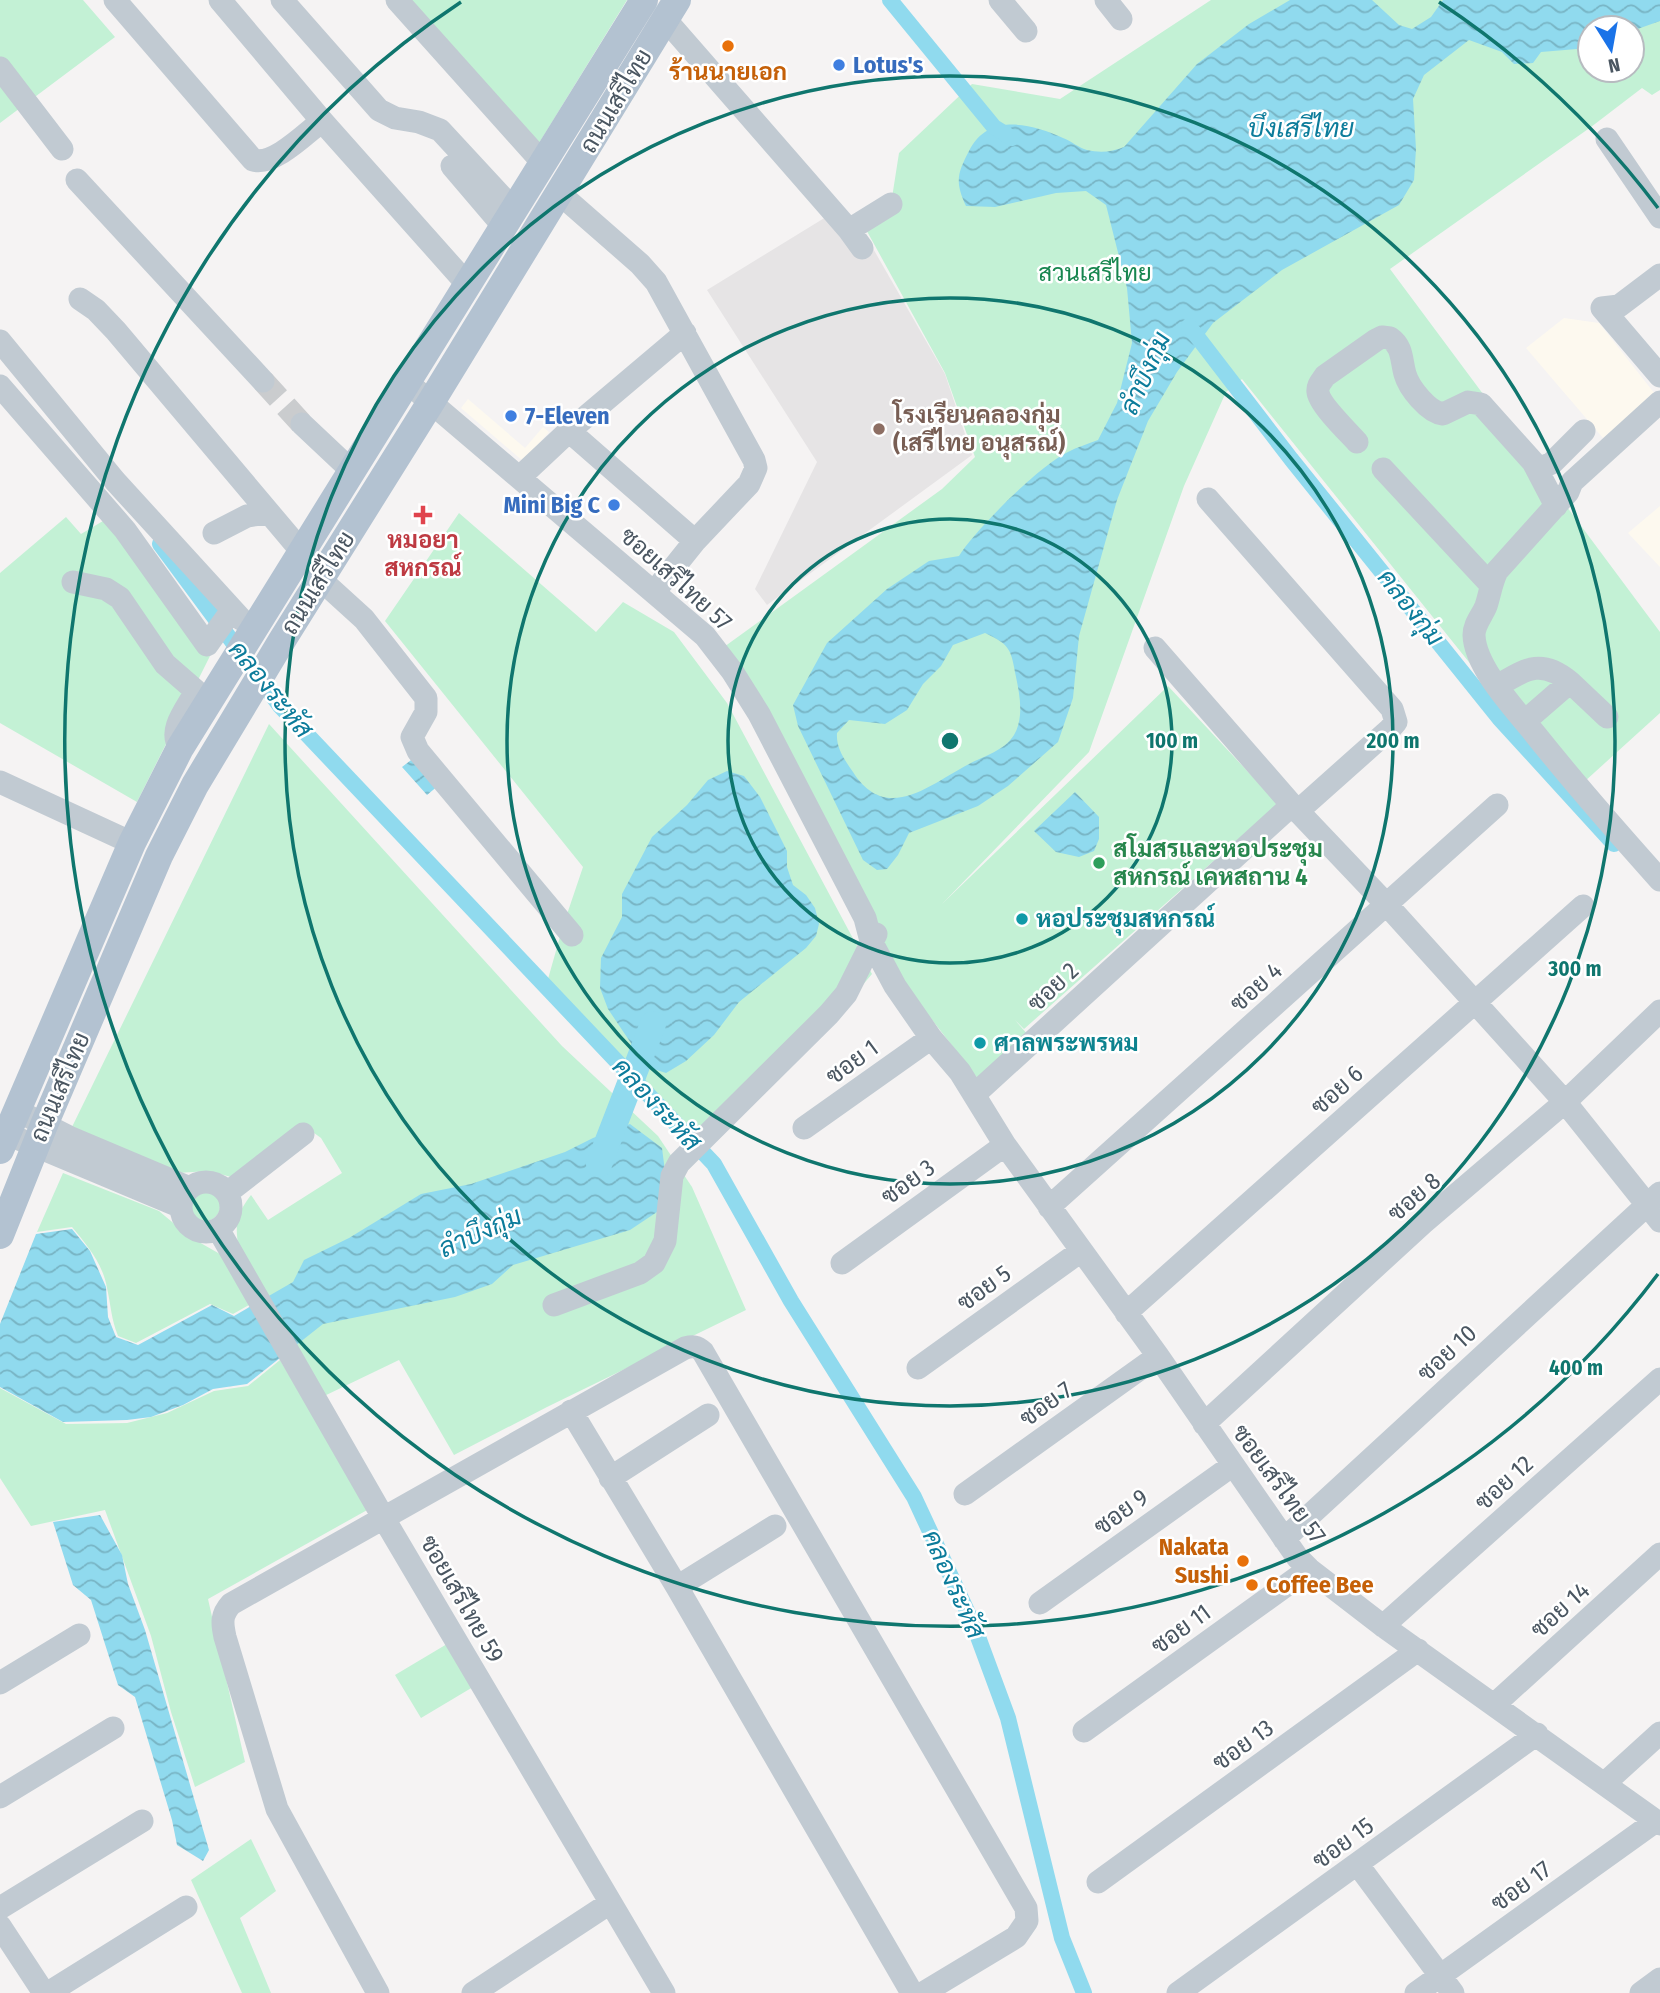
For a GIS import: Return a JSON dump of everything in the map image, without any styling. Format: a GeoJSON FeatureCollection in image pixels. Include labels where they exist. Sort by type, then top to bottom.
{"type":"FeatureCollection","features":[{"type":"Feature","properties":{"kind":"main road","name":"ถนนเสรีไทย"},"geometry":{"type":"LineString","coordinates":[[6,1131],[132,844],[180,748],[221,681],[241,616],[303,553],[644,0]]}},
{"type":"Feature","properties":{"kind":"main road","name":"ถนนเสรีไทย"},"geometry":{"type":"LineString","coordinates":[[0,1235],[159,856],[195,785],[560,194],[671,9]]}},
{"type":"Feature","properties":{"kind":"street"},"geometry":{"type":"LineString","coordinates":[[115,0],[253,160],[262,163],[274,158],[322,121]]}},
{"type":"Feature","properties":{"kind":"street"},"geometry":{"type":"LineString","coordinates":[[220,0],[322,121],[468,285]]}},
{"type":"Feature","properties":{"kind":"street"},"geometry":{"type":"LineString","coordinates":[[282,0],[379,110],[395,118],[419,122],[440,130],[478,184],[509,218]]}},
{"type":"Feature","properties":{"kind":"street"},"geometry":{"type":"LineString","coordinates":[[397,0],[543,163]]}},
{"type":"Feature","properties":{"kind":"street"},"geometry":{"type":"LineString","coordinates":[[1000,0],[1026,31]]}},
{"type":"Feature","properties":{"kind":"street"},"geometry":{"type":"LineString","coordinates":[[1106,0],[1121,19]]}},
{"type":"Feature","properties":{"kind":"street"},"geometry":{"type":"LineString","coordinates":[[671,9],[856,239],[891,204]]}},
{"type":"Feature","properties":{"kind":"street"},"geometry":{"type":"LineString","coordinates":[[0,68],[62,149]]}},
{"type":"Feature","properties":{"kind":"street"},"geometry":{"type":"LineString","coordinates":[[1607,139],[1660,217]]}},
{"type":"Feature","properties":{"kind":"street"},"geometry":{"type":"LineString","coordinates":[[76,180],[263,381]]}},
{"type":"Feature","properties":{"kind":"street"},"geometry":{"type":"LineString","coordinates":[[560,194],[640,264],[656,282],[756,468],[749,484],[695,541],[655,591]]}},
{"type":"Feature","properties":{"kind":"street"},"geometry":{"type":"LineString","coordinates":[[1610,307],[1660,275]]}},
{"type":"Feature","properties":{"kind":"street"},"geometry":{"type":"LineString","coordinates":[[80,299],[96,310],[116,331],[303,553]]}},
{"type":"Feature","properties":{"kind":"street"},"geometry":{"type":"LineString","coordinates":[[1610,307],[1660,352]]}},
{"type":"Feature","properties":{"kind":"street"},"geometry":{"type":"LineString","coordinates":[[1610,307],[1660,376]]}},
{"type":"Feature","properties":{"kind":"street"},"geometry":{"type":"LineString","coordinates":[[520,477],[569,431],[685,333]]}},
{"type":"Feature","properties":{"kind":"street"},"geometry":{"type":"LineString","coordinates":[[1357,442],[1321,400],[1319,384],[1325,376],[1376,340],[1390,338],[1400,350],[1409,382],[1430,409],[1443,414],[1468,402],[1481,404],[1562,499]]}},
{"type":"Feature","properties":{"kind":"street"},"geometry":{"type":"LineString","coordinates":[[0,341],[114,481],[241,616],[207,645],[125,530],[0,386]]}},
{"type":"Feature","properties":{"kind":"street","name":"ซอยเสรีไทย 57"},"geometry":{"type":"LineString","coordinates":[[408,383],[655,591],[705,636],[733,671],[759,714],[872,930],[889,977],[930,1038],[960,1072],[1049,1207],[1308,1569],[1383,1626],[1658,1822]]}},
{"type":"Feature","properties":{"kind":"street"},"geometry":{"type":"LineString","coordinates":[[1621,446],[1660,402]]}},
{"type":"Feature","properties":{"kind":"street"},"geometry":{"type":"LineString","coordinates":[[1660,423],[1621,446],[1572,482],[1562,499],[1497,571],[1490,584],[1486,605],[1475,625],[1474,637],[1485,667],[1497,685],[1586,797],[1660,880]]}},
{"type":"Feature","properties":{"kind":"street"},"geometry":{"type":"LineString","coordinates":[[302,424],[353,472]]}},
{"type":"Feature","properties":{"kind":"street"},"geometry":{"type":"LineString","coordinates":[[569,431],[695,541]]}},
{"type":"Feature","properties":{"kind":"street"},"geometry":{"type":"LineString","coordinates":[[1538,469],[1552,463],[1584,431]]}},
{"type":"Feature","properties":{"kind":"street"},"geometry":{"type":"LineString","coordinates":[[1383,469],[1490,584]]}},
{"type":"Feature","properties":{"kind":"street","name":"ซอย 2"},"geometry":{"type":"LineString","coordinates":[[975,1094],[1295,808],[1396,722],[1392,709],[1208,499]]}},
{"type":"Feature","properties":{"kind":"street"},"geometry":{"type":"LineString","coordinates":[[214,533],[247,516],[268,513]]}},
{"type":"Feature","properties":{"kind":"street"},"geometry":{"type":"LineString","coordinates":[[320,579],[370,625],[426,698],[426,712],[412,737],[418,751],[572,935]]}},
{"type":"Feature","properties":{"kind":"street"},"geometry":{"type":"LineString","coordinates":[[73,582],[106,589],[120,597],[166,664],[196,691],[174,732],[174,740],[180,748]]}},
{"type":"Feature","properties":{"kind":"street"},"geometry":{"type":"LineString","coordinates":[[1155,648],[1295,808],[1387,905],[1565,1102],[1655,1207]]}},
{"type":"Feature","properties":{"kind":"street"},"geometry":{"type":"LineString","coordinates":[[1497,685],[1520,673],[1545,667],[1558,671],[1607,717]]}},
{"type":"Feature","properties":{"kind":"street"},"geometry":{"type":"LineString","coordinates":[[1525,721],[1570,682]]}},
{"type":"Feature","properties":{"kind":"street"},"geometry":{"type":"LineString","coordinates":[[0,782],[132,844]]}},
{"type":"Feature","properties":{"kind":"street","name":"ซอย 4"},"geometry":{"type":"LineString","coordinates":[[1049,1207],[1497,805]]}},
{"type":"Feature","properties":{"kind":"street","name":"ซอย 6"},"geometry":{"type":"LineString","coordinates":[[1126,1313],[1583,906]]}},
{"type":"Feature","properties":{"kind":"street"},"geometry":{"type":"LineString","coordinates":[[554,1305],[640,1273],[654,1263],[665,1241],[672,1176],[679,1163],[846,994],[872,930]]}},
{"type":"Feature","properties":{"kind":"street","name":"ซอยเสรีไทย 57"},"geometry":{"type":"LineString","coordinates":[[872,930],[944,1032],[953,1048],[960,1072]]}},
{"type":"Feature","properties":{"kind":"street","name":"ซอย 8"},"geometry":{"type":"LineString","coordinates":[[1204,1424],[1423,1223],[1565,1102],[1660,1011]]}},
{"type":"Feature","properties":{"kind":"street","name":"ซอย 1"},"geometry":{"type":"LineString","coordinates":[[804,1128],[930,1038]]}},
{"type":"Feature","properties":{"kind":"street"},"geometry":{"type":"LineString","coordinates":[[6,1131],[40,1135],[185,1197]]}},
{"type":"Feature","properties":{"kind":"street"},"geometry":{"type":"LineString","coordinates":[[227,1193],[303,1134]]}},
{"type":"Feature","properties":{"kind":"street","name":"ซอย 3"},"geometry":{"type":"LineString","coordinates":[[842,1263],[1005,1144]]}},
{"type":"Feature","properties":{"kind":"street"},"geometry":{"type":"LineString","coordinates":[[196,1184],[216,1184],[227,1193],[230,1213],[218,1229],[205,1232],[193,1228],[184,1219],[185,1197],[196,1184]]}},
{"type":"Feature","properties":{"kind":"street","name":"ซอย 10"},"geometry":{"type":"LineString","coordinates":[[1284,1539],[1655,1207]]}},
{"type":"Feature","properties":{"kind":"street","name":"ซอยเสรีไทย 59"},"geometry":{"type":"LineString","coordinates":[[218,1229],[383,1517],[664,1993]]}},
{"type":"Feature","properties":{"kind":"street","name":"ซอย 5"},"geometry":{"type":"LineString","coordinates":[[918,1367],[1081,1251]]}},
{"type":"Feature","properties":{"kind":"street"},"geometry":{"type":"LineString","coordinates":[[378,1993],[277,1809],[222,1622],[224,1612],[230,1604],[685,1348],[698,1348],[703,1352],[1026,1908],[1027,1921],[1016,1937],[923,1993]]}},
{"type":"Feature","properties":{"kind":"street","name":"ซอย 7"},"geometry":{"type":"LineString","coordinates":[[965,1494],[1158,1356]]}},
{"type":"Feature","properties":{"kind":"street","name":"ซอย 12"},"geometry":{"type":"LineString","coordinates":[[1383,1626],[1660,1379]]}},
{"type":"Feature","properties":{"kind":"street"},"geometry":{"type":"LineString","coordinates":[[571,1411],[677,1587],[912,1993]]}},
{"type":"Feature","properties":{"kind":"street"},"geometry":{"type":"LineString","coordinates":[[610,1478],[708,1415]]}},
{"type":"Feature","properties":{"kind":"street","name":"ซอย 9"},"geometry":{"type":"LineString","coordinates":[[1040,1603],[1233,1465]]}},
{"type":"Feature","properties":{"kind":"street"},"geometry":{"type":"LineString","coordinates":[[677,1587],[775,1526]]}},
{"type":"Feature","properties":{"kind":"street","name":"ซอย 14"},"geometry":{"type":"LineString","coordinates":[[1495,1704],[1660,1555]]}},
{"type":"Feature","properties":{"kind":"street","name":"ซอย 11"},"geometry":{"type":"LineString","coordinates":[[1084,1731],[1308,1569]]}},
{"type":"Feature","properties":{"kind":"street"},"geometry":{"type":"LineString","coordinates":[[0,1683],[79,1635]]}},
{"type":"Feature","properties":{"kind":"street","name":"ซอย 13"},"geometry":{"type":"LineString","coordinates":[[1098,1882],[1418,1650]]}},
{"type":"Feature","properties":{"kind":"street"},"geometry":{"type":"LineString","coordinates":[[0,1797],[113,1728]]}},
{"type":"Feature","properties":{"kind":"street"},"geometry":{"type":"LineString","coordinates":[[1605,1783],[1660,1733]]}},
{"type":"Feature","properties":{"kind":"street","name":"ซอย 15"},"geometry":{"type":"LineString","coordinates":[[1178,1993],[1537,1734]]}},
{"type":"Feature","properties":{"kind":"street"},"geometry":{"type":"LineString","coordinates":[[0,1908],[142,1821]]}},
{"type":"Feature","properties":{"kind":"street","name":"ซอย 17"},"geometry":{"type":"LineString","coordinates":[[1416,1993],[1446,1984],[1658,1822]]}},
{"type":"Feature","properties":{"kind":"street"},"geometry":{"type":"LineString","coordinates":[[1358,1865],[1446,1984]]}},
{"type":"Feature","properties":{"kind":"street"},"geometry":{"type":"LineString","coordinates":[[473,1993],[610,1903]]}},
{"type":"Feature","properties":{"kind":"street"},"geometry":{"type":"LineString","coordinates":[[0,1926],[46,1993],[186,1908]]}},
{"type":"Feature","properties":{"kind":"street"},"geometry":{"type":"LineString","coordinates":[[1641,1993],[1660,1979]]}},
{"type":"Feature","properties":{"kind":"shaded area","name":"โรงเรียนคลองกุ่ม (เสรีไทย อนุสรณ์)"},"geometry":{"type":"Polygon","coordinates":[[[826,217],[871,245],[945,374],[972,455],[767,605],[755,589],[817,462],[707,290],[826,217]]]}},
{"type":"Feature","properties":{"kind":"shaded area"},"geometry":{"type":"Polygon","coordinates":[[[1564,318],[1599,323],[1655,394],[1603,438],[1526,348],[1564,318]]]}},
{"type":"Feature","properties":{"kind":"shaded area"},"geometry":{"type":"Polygon","coordinates":[[[468,399],[525,448],[543,427],[549,432],[523,461],[461,408],[468,399]]]}},
{"type":"Feature","properties":{"kind":"shaded area"},"geometry":{"type":"Polygon","coordinates":[[[1660,506],[1660,567],[1628,533],[1660,506]]]}},
{"type":"Feature","properties":{"kind":"green space"},"geometry":{"type":"Polygon","coordinates":[[[0,0],[83,0],[115,37],[0,123],[0,0]]]}},
{"type":"Feature","properties":{"kind":"green space"},"geometry":{"type":"Polygon","coordinates":[[[406,0],[627,0],[536,148],[406,0]]]}},
{"type":"Feature","properties":{"kind":"green space","name":"สวนเสรีไทย"},"geometry":{"type":"Polygon","coordinates":[[[1211,0],[1660,0],[1660,90],[1652,95],[1642,88],[1390,269],[1660,632],[1660,713],[1573,792],[1242,379],[1226,392],[1184,486],[1089,752],[942,904],[1168,686],[1278,804],[1024,1029],[1015,1020],[1028,1035],[978,1079],[919,1003],[882,947],[717,652],[942,489],[975,457],[945,373],[863,224],[891,204],[899,153],[972,84],[1060,99],[1211,0]]]}},
{"type":"Feature","properties":{"kind":"green space"},"geometry":{"type":"Polygon","coordinates":[[[459,513],[596,632],[623,602],[674,632],[727,703],[872,974],[844,1007],[707,1147],[548,979],[583,867],[385,621],[459,513]]]}},
{"type":"Feature","properties":{"kind":"green space"},"geometry":{"type":"Polygon","coordinates":[[[66,517],[81,534],[108,518],[211,654],[137,802],[0,723],[0,573],[66,517]]]}},
{"type":"Feature","properties":{"kind":"green space"},"geometry":{"type":"Polygon","coordinates":[[[269,724],[562,1046],[658,1136],[692,1187],[746,1310],[454,1455],[399,1360],[320,1398],[239,1251],[237,1222],[251,1195],[268,1220],[342,1173],[321,1138],[310,1130],[231,1177],[209,1171],[177,1173],[71,1129],[269,724]]]}},
{"type":"Feature","properties":{"kind":"green space"},"geometry":{"type":"Polygon","coordinates":[[[63,1173],[159,1211],[190,1237],[227,1258],[256,1301],[233,1314],[210,1304],[136,1343],[118,1336],[105,1279],[94,1255],[72,1227],[37,1232],[63,1173]]]}},
{"type":"Feature","properties":{"kind":"green space"},"geometry":{"type":"Polygon","coordinates":[[[205,1191],[216,1195],[220,1206],[216,1217],[205,1221],[194,1217],[190,1206],[194,1195],[205,1191]]]}},
{"type":"Feature","properties":{"kind":"green space"},"geometry":{"type":"Polygon","coordinates":[[[280,1360],[369,1509],[208,1599],[245,1762],[195,1787],[151,1636],[105,1510],[31,1526],[0,1478],[0,1388],[66,1424],[127,1423],[167,1413],[214,1391],[248,1386],[280,1360]]]}},
{"type":"Feature","properties":{"kind":"green space"},"geometry":{"type":"Polygon","coordinates":[[[447,1644],[473,1687],[421,1718],[395,1675],[447,1644]]]}},
{"type":"Feature","properties":{"kind":"green space"},"geometry":{"type":"Polygon","coordinates":[[[251,1839],[276,1891],[240,1918],[271,1993],[242,1993],[191,1880],[251,1839]]]}},
{"type":"Feature","properties":{"kind":"water","name":"บึงเสรีไทย"},"geometry":{"type":"Polygon","coordinates":[[[1290,0],[1372,0],[1399,25],[1412,29],[1431,17],[1443,0],[1660,0],[1660,21],[1646,26],[1646,14],[1576,14],[1576,49],[1541,52],[1533,63],[1514,64],[1502,52],[1469,40],[1424,75],[1413,99],[1416,149],[1414,180],[1399,205],[1282,270],[1213,323],[1177,372],[1148,421],[1117,500],[1079,636],[1073,698],[1058,742],[1008,786],[978,806],[909,833],[887,869],[877,870],[863,860],[798,726],[793,705],[827,643],[887,589],[929,561],[959,556],[993,515],[1041,470],[1068,452],[1098,440],[1117,403],[1132,343],[1127,288],[1106,205],[1086,191],[1056,193],[995,207],[966,206],[959,184],[962,166],[977,139],[999,126],[1037,128],[1081,148],[1097,152],[1124,147],[1197,64],[1249,24],[1290,0]],[[985,633],[953,645],[941,666],[923,684],[907,710],[885,724],[849,720],[837,733],[839,749],[866,788],[880,796],[894,798],[909,795],[1010,741],[1017,728],[1020,707],[1011,654],[1005,645],[985,633]]]}},
{"type":"Feature","properties":{"kind":"water"},"geometry":{"type":"Polygon","coordinates":[[[415,757],[439,785],[427,795],[402,767],[415,757]]]}},
{"type":"Feature","properties":{"kind":"water"},"geometry":{"type":"Polygon","coordinates":[[[727,771],[744,776],[760,797],[787,851],[787,867],[793,885],[806,895],[815,908],[819,924],[816,936],[806,948],[739,1002],[714,1035],[686,1061],[666,1073],[647,1067],[608,1009],[600,988],[601,958],[622,917],[622,894],[652,837],[687,805],[708,780],[727,771]]]}},
{"type":"Feature","properties":{"kind":"water"},"geometry":{"type":"Polygon","coordinates":[[[1075,792],[1099,817],[1099,839],[1094,851],[1079,857],[1056,852],[1034,831],[1075,792]]]}},
{"type":"Feature","properties":{"kind":"water"},"geometry":{"type":"Polygon","coordinates":[[[630,1124],[662,1148],[666,1179],[657,1212],[630,1230],[513,1265],[492,1284],[455,1297],[323,1324],[247,1384],[213,1389],[183,1405],[151,1417],[63,1422],[0,1387],[0,1324],[36,1234],[72,1229],[90,1251],[106,1287],[108,1317],[116,1337],[138,1345],[212,1305],[234,1316],[293,1282],[304,1260],[349,1238],[421,1194],[471,1184],[565,1152],[630,1124]]]}},
{"type":"Feature","properties":{"kind":"water"},"geometry":{"type":"Polygon","coordinates":[[[100,1515],[122,1555],[128,1584],[145,1630],[209,1850],[203,1861],[177,1845],[135,1697],[118,1685],[91,1600],[73,1585],[53,1522],[100,1515]]]}},
{"type":"Feature","properties":{"kind":"waterway"},"geometry":{"type":"LineString","coordinates":[[890,0],[994,127],[1012,138]]}},
{"type":"Feature","properties":{"kind":"waterway","name":"คลองกุ่ม"},"geometry":{"type":"LineString","coordinates":[[1189,326],[1291,459],[1499,718],[1614,844]]}},
{"type":"Feature","properties":{"kind":"waterway","name":"คลองระหัส"},"geometry":{"type":"LineString","coordinates":[[160,544],[280,706],[714,1164],[791,1301],[914,1497],[974,1626],[1008,1718],[1062,1938],[1084,1993]]}},
{"type":"Feature","properties":{"kind":"waterway","name":"ลำบึงกุ่ม"},"geometry":{"type":"LineString","coordinates":[[599,1164],[653,1024]]}},
{"type":"Feature","properties":{"kind":"tunnel"},"geometry":{"type":"LineString","coordinates":[[263,381],[302,424]]}},
{"type":"Feature","properties":{"kind":"place","name":"ร้านนายเอก"},"geometry":{"type":"Point","coordinates":[728,46]}},
{"type":"Feature","properties":{"kind":"place","name":"Lotus's"},"geometry":{"type":"Point","coordinates":[839,65]}},
{"type":"Feature","properties":{"kind":"place","name":"7-Eleven"},"geometry":{"type":"Point","coordinates":[511,416]}},
{"type":"Feature","properties":{"kind":"place","name":"โรงเรียนคลองกุ่ม (เสรีไทย อนุสรณ์)"},"geometry":{"type":"Point","coordinates":[879,429]}},
{"type":"Feature","properties":{"kind":"place","name":"Mini Big C"},"geometry":{"type":"Point","coordinates":[614,505]}},
{"type":"Feature","properties":{"kind":"place","name":"หมอยา สหกรณ์"},"geometry":{"type":"Point","coordinates":[423,515]}},
{"type":"Feature","properties":{"kind":"place","name":"สโมสรและหอประชุม สหกรณ์ เคหสถาน 4"},"geometry":{"type":"Point","coordinates":[1099,863]}},
{"type":"Feature","properties":{"kind":"place","name":"หอประชุมสหกรณ์"},"geometry":{"type":"Point","coordinates":[1022,919]}},
{"type":"Feature","properties":{"kind":"place","name":"ศาลพระพรหม"},"geometry":{"type":"Point","coordinates":[980,1043]}},
{"type":"Feature","properties":{"kind":"place","name":"Nakata Sushi"},"geometry":{"type":"Point","coordinates":[1243,1561]}},
{"type":"Feature","properties":{"kind":"place","name":"Coffee Bee"},"geometry":{"type":"Point","coordinates":[1252,1585]}}]}
